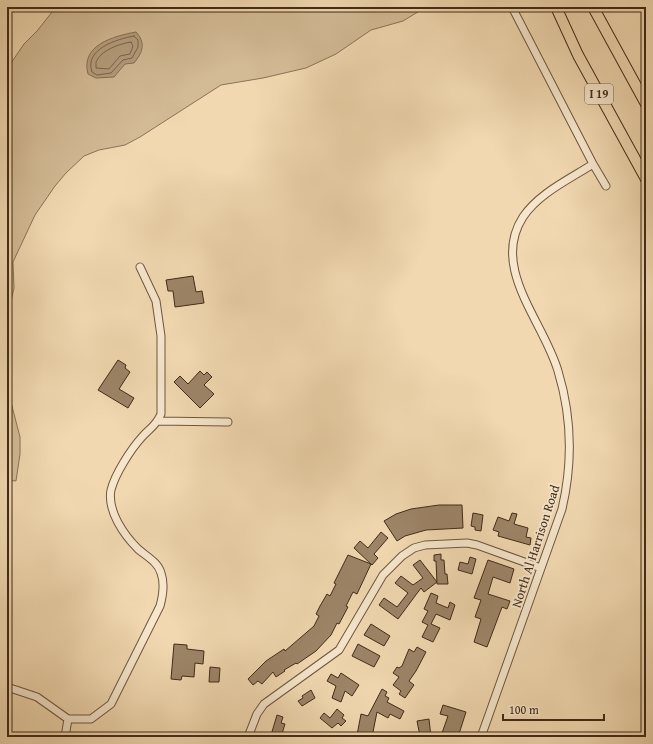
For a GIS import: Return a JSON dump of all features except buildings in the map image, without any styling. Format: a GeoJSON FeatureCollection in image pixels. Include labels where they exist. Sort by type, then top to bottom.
{"type":"FeatureCollection","features":[{"type":"Feature","properties":{"kind":"highway","name":"I 19"},"geometry":{"type":"LineString","coordinates":[[556,7],[578,55],[646,179]]}},
{"type":"Feature","properties":{"kind":"highway","name":"I 19"},"geometry":{"type":"LineString","coordinates":[[593,7],[646,104]]}},
{"type":"Feature","properties":{"kind":"street"},"geometry":{"type":"LineString","coordinates":[[512,7],[593,164],[606,186]]}},
{"type":"Feature","properties":{"kind":"street","name":"North Al Harrison Road"},"geometry":{"type":"LineString","coordinates":[[481,737],[562,508],[569,482],[571,449],[569,418],[558,371],[551,352],[517,281],[512,265],[512,248],[519,224],[534,204],[593,164]]}},
{"type":"Feature","properties":{"kind":"street"},"geometry":{"type":"LineString","coordinates":[[7,687],[37,697],[68,719],[90,719],[111,704],[160,606],[163,592],[161,571],[154,562],[138,548],[125,532],[113,513],[111,502],[111,491],[125,462],[142,437],[158,421],[161,414],[161,336],[156,301],[140,267]]}},
{"type":"Feature","properties":{"kind":"street"},"geometry":{"type":"LineString","coordinates":[[158,421],[228,422]]}},
{"type":"Feature","properties":{"kind":"street"},"geometry":{"type":"LineString","coordinates":[[248,737],[257,714],[264,704],[339,650],[383,575],[392,564],[414,548],[425,545],[468,543],[541,568]]}},
{"type":"Feature","properties":{"kind":"street"},"geometry":{"type":"LineString","coordinates":[[65,737],[68,719]]}},
{"type":"Feature","properties":{"kind":"shaded area"},"geometry":{"type":"Polygon","coordinates":[[[56,7],[301,7],[298,8],[300,10],[308,8],[348,7],[426,7],[403,21],[371,30],[336,54],[306,68],[263,78],[221,85],[125,145],[99,150],[84,156],[55,186],[35,215],[13,262],[14,288],[7,320],[7,69],[24,44],[37,31],[56,7]]]}},
{"type":"Feature","properties":{"kind":"shaded area"},"geometry":{"type":"Polygon","coordinates":[[[7,387],[20,437],[20,454],[16,481],[7,480],[7,387]]]}},
{"type":"Feature","properties":{"kind":"water"},"geometry":{"type":"Polygon","coordinates":[[[348,7],[308,8],[300,10],[298,8],[348,7]]]}},
{"type":"Feature","properties":{"kind":"water"},"geometry":{"type":"Polygon","coordinates":[[[136,32],[141,40],[142,48],[140,55],[134,63],[125,64],[114,77],[96,78],[88,74],[87,64],[89,56],[94,49],[109,39],[136,32]]]}}]}
